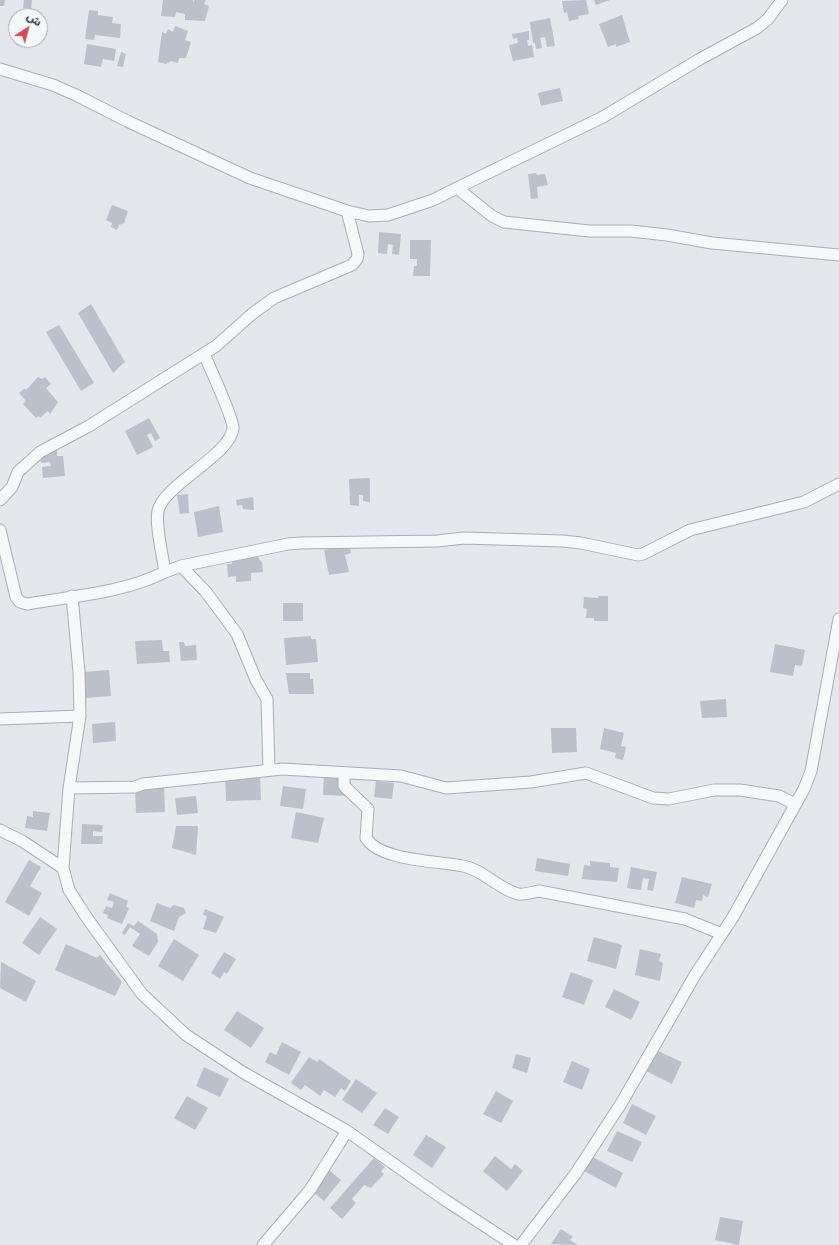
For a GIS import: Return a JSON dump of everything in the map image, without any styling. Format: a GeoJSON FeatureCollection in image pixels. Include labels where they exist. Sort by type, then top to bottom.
{"type":"FeatureCollection","features":[{"type":"Feature","properties":{"kind":"street"},"geometry":{"type":"LineString","coordinates":[[0,69],[53,85],[250,178],[347,212],[370,216],[388,215],[433,200],[603,117],[700,59],[757,28],[768,19],[782,0]]}},
{"type":"Feature","properties":{"kind":"street"},"geometry":{"type":"LineString","coordinates":[[457,188],[492,216],[504,222],[589,231],[631,231],[667,235],[712,243],[839,255]]}},
{"type":"Feature","properties":{"kind":"street"},"geometry":{"type":"LineString","coordinates":[[0,500],[12,487],[18,472],[40,452],[89,426],[204,354],[226,339],[252,314],[274,298],[352,265],[357,259],[358,254],[347,212]]}},
{"type":"Feature","properties":{"kind":"street"},"geometry":{"type":"LineString","coordinates":[[165,572],[158,516],[161,504],[171,492],[217,453],[230,437],[233,430],[230,417],[204,354]]}},
{"type":"Feature","properties":{"kind":"street"},"geometry":{"type":"LineString","coordinates":[[0,530],[16,597],[20,602],[27,604],[140,583],[181,566],[288,544],[437,541],[459,538],[563,541],[581,543],[638,555],[643,554],[690,530],[804,502],[839,484]]}},
{"type":"Feature","properties":{"kind":"street"},"geometry":{"type":"LineString","coordinates":[[181,566],[206,592],[238,634],[256,680],[267,699],[268,770]]}},
{"type":"Feature","properties":{"kind":"street"},"geometry":{"type":"LineString","coordinates":[[72,596],[79,672],[80,716],[69,788],[63,868],[70,890],[87,918],[142,994],[186,1035],[244,1073],[347,1131],[445,1200],[514,1245]]}},
{"type":"Feature","properties":{"kind":"street"},"geometry":{"type":"LineString","coordinates":[[521,1245],[576,1173],[601,1136],[695,974],[733,917],[808,780],[811,771],[839,619]]}},
{"type":"Feature","properties":{"kind":"street"},"geometry":{"type":"LineString","coordinates":[[0,719],[80,716]]}},
{"type":"Feature","properties":{"kind":"street"},"geometry":{"type":"LineString","coordinates":[[69,788],[135,787],[143,784],[268,770],[296,769],[401,776],[446,788],[524,783],[586,773],[653,798],[669,799],[714,790],[728,789],[778,796],[795,804]]}},
{"type":"Feature","properties":{"kind":"street"},"geometry":{"type":"LineString","coordinates":[[344,773],[344,786],[368,809],[366,838],[375,847],[383,851],[396,856],[470,868],[518,894],[539,891],[680,918],[722,934]]}},
{"type":"Feature","properties":{"kind":"street"},"geometry":{"type":"LineString","coordinates":[[0,830],[22,841],[63,868]]}},
{"type":"Feature","properties":{"kind":"street"},"geometry":{"type":"LineString","coordinates":[[263,1245],[310,1190],[347,1131]]}},
{"type":"Feature","properties":{"kind":"building"},"geometry":{"type":"Polygon","coordinates":[[[0,0],[5,0],[4,6],[0,6],[0,0]]]}},
{"type":"Feature","properties":{"kind":"building"},"geometry":{"type":"Polygon","coordinates":[[[24,0],[32,0],[31,8],[23,8],[24,0]]]}},
{"type":"Feature","properties":{"kind":"building"},"geometry":{"type":"Polygon","coordinates":[[[163,0],[193,0],[193,3],[194,0],[206,0],[204,4],[209,6],[205,21],[185,20],[185,14],[176,12],[175,17],[161,16],[163,0]]]}},
{"type":"Feature","properties":{"kind":"building"},"geometry":{"type":"Polygon","coordinates":[[[586,0],[589,14],[578,16],[579,19],[569,21],[567,12],[564,13],[562,1],[586,0]]]}},
{"type":"Feature","properties":{"kind":"building"},"geometry":{"type":"Polygon","coordinates":[[[594,0],[610,0],[596,5],[594,0]]]}},
{"type":"Feature","properties":{"kind":"building"},"geometry":{"type":"Polygon","coordinates":[[[89,10],[98,11],[98,15],[113,17],[112,23],[121,24],[120,38],[95,35],[94,40],[85,39],[89,10]]]}},
{"type":"Feature","properties":{"kind":"building"},"geometry":{"type":"Polygon","coordinates":[[[622,15],[630,42],[616,47],[616,44],[608,47],[599,24],[622,15]]]}},
{"type":"Feature","properties":{"kind":"building"},"geometry":{"type":"Polygon","coordinates":[[[550,18],[555,46],[547,47],[545,37],[540,38],[542,48],[536,49],[535,43],[533,43],[530,22],[550,18]]]}},
{"type":"Feature","properties":{"kind":"building"},"geometry":{"type":"Polygon","coordinates":[[[175,26],[188,31],[185,40],[191,42],[186,58],[179,58],[178,63],[171,61],[166,64],[158,62],[162,32],[166,34],[168,29],[173,32],[175,26]]]}},
{"type":"Feature","properties":{"kind":"building"},"geometry":{"type":"Polygon","coordinates":[[[529,31],[529,40],[527,40],[528,46],[532,45],[534,57],[513,61],[509,45],[518,43],[517,38],[513,39],[512,34],[529,31]]]}},
{"type":"Feature","properties":{"kind":"building"},"geometry":{"type":"Polygon","coordinates":[[[87,44],[116,49],[114,61],[103,59],[101,67],[84,64],[87,44]]]}},
{"type":"Feature","properties":{"kind":"building"},"geometry":{"type":"Polygon","coordinates":[[[121,52],[126,54],[123,67],[117,66],[121,52]]]}},
{"type":"Feature","properties":{"kind":"building"},"geometry":{"type":"Polygon","coordinates":[[[560,88],[563,101],[541,106],[538,93],[560,88]]]}},
{"type":"Feature","properties":{"kind":"building"},"geometry":{"type":"Polygon","coordinates":[[[536,173],[537,175],[545,174],[548,185],[537,187],[538,198],[531,199],[528,174],[536,173]]]}},
{"type":"Feature","properties":{"kind":"building"},"geometry":{"type":"Polygon","coordinates":[[[112,205],[128,211],[124,223],[119,225],[117,230],[111,227],[112,223],[106,220],[112,205]]]}},
{"type":"Feature","properties":{"kind":"building"},"geometry":{"type":"Polygon","coordinates":[[[379,232],[401,234],[399,255],[392,254],[393,245],[388,244],[387,254],[378,253],[379,232]]]}},
{"type":"Feature","properties":{"kind":"building"},"geometry":{"type":"Polygon","coordinates":[[[410,240],[431,240],[430,276],[413,276],[414,266],[417,266],[417,259],[410,259],[410,240]]]}},
{"type":"Feature","properties":{"kind":"building"},"geometry":{"type":"Polygon","coordinates":[[[91,304],[125,362],[113,373],[78,313],[91,304]]]}},
{"type":"Feature","properties":{"kind":"building"},"geometry":{"type":"Polygon","coordinates":[[[59,325],[94,383],[81,391],[46,332],[59,325]]]}},
{"type":"Feature","properties":{"kind":"building"},"geometry":{"type":"Polygon","coordinates":[[[38,377],[42,379],[45,377],[51,384],[46,388],[58,402],[50,414],[48,411],[40,418],[39,416],[36,418],[23,404],[26,401],[19,393],[25,388],[26,390],[38,377]]]}},
{"type":"Feature","properties":{"kind":"building"},"geometry":{"type":"Polygon","coordinates":[[[149,418],[160,438],[155,441],[151,433],[147,435],[153,447],[137,455],[125,431],[149,418]]]}},
{"type":"Feature","properties":{"kind":"building"},"geometry":{"type":"Polygon","coordinates":[[[57,450],[57,456],[63,456],[65,476],[43,478],[42,467],[51,466],[50,462],[41,463],[40,452],[57,450]]]}},
{"type":"Feature","properties":{"kind":"building"},"geometry":{"type":"Polygon","coordinates":[[[370,478],[370,502],[363,501],[363,495],[359,495],[359,506],[350,505],[349,479],[370,478]]]}},
{"type":"Feature","properties":{"kind":"building"},"geometry":{"type":"Polygon","coordinates":[[[188,494],[189,513],[180,514],[177,495],[188,494]]]}},
{"type":"Feature","properties":{"kind":"building"},"geometry":{"type":"Polygon","coordinates":[[[253,497],[254,510],[243,509],[242,505],[237,506],[236,500],[253,497]]]}},
{"type":"Feature","properties":{"kind":"building"},"geometry":{"type":"Polygon","coordinates":[[[219,506],[223,532],[198,537],[194,512],[219,506]]]}},
{"type":"Feature","properties":{"kind":"building"},"geometry":{"type":"Polygon","coordinates":[[[349,545],[351,553],[345,555],[349,572],[329,575],[324,550],[349,545]]]}},
{"type":"Feature","properties":{"kind":"building"},"geometry":{"type":"Polygon","coordinates":[[[258,557],[262,563],[263,572],[251,573],[251,581],[236,582],[236,576],[228,577],[227,564],[232,564],[232,559],[258,557]]]}},
{"type":"Feature","properties":{"kind":"building"},"geometry":{"type":"Polygon","coordinates":[[[598,596],[608,596],[608,621],[594,621],[594,618],[586,618],[587,609],[583,608],[584,597],[598,598],[598,596]]]}},
{"type":"Feature","properties":{"kind":"building"},"geometry":{"type":"Polygon","coordinates":[[[283,603],[303,603],[303,621],[283,621],[283,603]]]}},
{"type":"Feature","properties":{"kind":"building"},"geometry":{"type":"Polygon","coordinates":[[[311,636],[311,639],[316,639],[318,662],[286,665],[284,638],[311,636]]]}},
{"type":"Feature","properties":{"kind":"building"},"geometry":{"type":"Polygon","coordinates":[[[162,640],[163,651],[169,651],[170,662],[137,664],[135,641],[162,640]]]}},
{"type":"Feature","properties":{"kind":"building"},"geometry":{"type":"Polygon","coordinates":[[[179,642],[184,642],[185,646],[196,645],[197,660],[181,661],[179,642]]]}},
{"type":"Feature","properties":{"kind":"building"},"geometry":{"type":"Polygon","coordinates":[[[775,644],[805,650],[802,666],[795,665],[793,676],[770,672],[775,644]]]}},
{"type":"Feature","properties":{"kind":"building"},"geometry":{"type":"Polygon","coordinates":[[[109,670],[111,696],[86,698],[84,672],[109,670]]]}},
{"type":"Feature","properties":{"kind":"building"},"geometry":{"type":"Polygon","coordinates":[[[286,673],[310,673],[310,679],[313,679],[314,694],[289,694],[286,673]]]}},
{"type":"Feature","properties":{"kind":"building"},"geometry":{"type":"Polygon","coordinates":[[[726,699],[727,717],[702,718],[700,701],[726,699]]]}},
{"type":"Feature","properties":{"kind":"building"},"geometry":{"type":"Polygon","coordinates":[[[115,722],[116,741],[93,743],[92,724],[115,722]]]}},
{"type":"Feature","properties":{"kind":"building"},"geometry":{"type":"Polygon","coordinates":[[[551,728],[576,728],[577,752],[552,753],[551,728]]]}},
{"type":"Feature","properties":{"kind":"building"},"geometry":{"type":"Polygon","coordinates":[[[604,728],[624,733],[621,746],[626,747],[623,760],[615,758],[616,753],[600,749],[604,728]]]}},
{"type":"Feature","properties":{"kind":"building"},"geometry":{"type":"Polygon","coordinates":[[[324,772],[351,773],[351,796],[323,795],[324,772]]]}},
{"type":"Feature","properties":{"kind":"building"},"geometry":{"type":"Polygon","coordinates":[[[260,776],[261,800],[226,801],[225,777],[260,776]]]}},
{"type":"Feature","properties":{"kind":"building"},"geometry":{"type":"Polygon","coordinates":[[[376,781],[394,783],[392,799],[374,797],[376,781]]]}},
{"type":"Feature","properties":{"kind":"building"},"geometry":{"type":"Polygon","coordinates":[[[283,786],[306,789],[303,809],[280,806],[283,786]]]}},
{"type":"Feature","properties":{"kind":"building"},"geometry":{"type":"Polygon","coordinates":[[[135,787],[164,787],[165,812],[136,813],[135,787]]]}},
{"type":"Feature","properties":{"kind":"building"},"geometry":{"type":"Polygon","coordinates":[[[196,796],[198,813],[177,815],[175,798],[196,796]]]}},
{"type":"Feature","properties":{"kind":"building"},"geometry":{"type":"Polygon","coordinates":[[[33,811],[50,813],[47,831],[25,828],[27,816],[33,817],[33,811]]]}},
{"type":"Feature","properties":{"kind":"building"},"geometry":{"type":"Polygon","coordinates":[[[296,812],[324,818],[318,843],[291,838],[296,812]]]}},
{"type":"Feature","properties":{"kind":"building"},"geometry":{"type":"Polygon","coordinates":[[[82,824],[103,825],[102,832],[93,831],[93,836],[103,836],[102,844],[81,844],[82,824]]]}},
{"type":"Feature","properties":{"kind":"building"},"geometry":{"type":"Polygon","coordinates":[[[176,826],[198,826],[196,855],[172,848],[176,826]]]}},
{"type":"Feature","properties":{"kind":"building"},"geometry":{"type":"Polygon","coordinates":[[[537,858],[570,864],[568,876],[535,871],[537,858]]]}},
{"type":"Feature","properties":{"kind":"building"},"geometry":{"type":"Polygon","coordinates":[[[29,860],[41,867],[30,886],[42,893],[29,916],[5,902],[29,860]]]}},
{"type":"Feature","properties":{"kind":"building"},"geometry":{"type":"Polygon","coordinates":[[[590,861],[610,863],[610,867],[619,868],[617,882],[582,879],[584,865],[590,866],[590,861]]]}},
{"type":"Feature","properties":{"kind":"building"},"geometry":{"type":"Polygon","coordinates":[[[631,867],[657,872],[653,891],[647,890],[649,879],[643,878],[641,890],[627,888],[631,867]]]}},
{"type":"Feature","properties":{"kind":"building"},"geometry":{"type":"Polygon","coordinates":[[[682,877],[712,884],[708,897],[703,895],[702,901],[696,900],[694,908],[675,903],[682,877]]]}},
{"type":"Feature","properties":{"kind":"building"},"geometry":{"type":"Polygon","coordinates":[[[110,893],[128,901],[126,907],[129,908],[122,924],[107,918],[108,915],[103,913],[106,906],[112,908],[114,902],[107,900],[110,893]]]}},
{"type":"Feature","properties":{"kind":"building"},"geometry":{"type":"Polygon","coordinates":[[[157,903],[170,908],[174,905],[184,908],[186,913],[179,917],[174,931],[150,921],[157,903]]]}},
{"type":"Feature","properties":{"kind":"building"},"geometry":{"type":"Polygon","coordinates":[[[205,909],[224,917],[216,933],[203,929],[207,917],[203,914],[205,909]]]}},
{"type":"Feature","properties":{"kind":"building"},"geometry":{"type":"Polygon","coordinates":[[[40,917],[57,929],[39,955],[22,943],[40,917]]]}},
{"type":"Feature","properties":{"kind":"building"},"geometry":{"type":"Polygon","coordinates":[[[138,921],[157,934],[158,942],[149,956],[132,946],[140,934],[130,927],[125,935],[122,933],[128,923],[134,926],[138,921]]]}},
{"type":"Feature","properties":{"kind":"building"},"geometry":{"type":"Polygon","coordinates":[[[594,937],[622,945],[616,969],[587,961],[594,937]]]}},
{"type":"Feature","properties":{"kind":"building"},"geometry":{"type":"Polygon","coordinates":[[[174,939],[199,955],[183,981],[158,966],[174,939]]]}},
{"type":"Feature","properties":{"kind":"building"},"geometry":{"type":"Polygon","coordinates":[[[66,944],[97,958],[100,955],[122,982],[115,996],[55,970],[66,944]]]}},
{"type":"Feature","properties":{"kind":"building"},"geometry":{"type":"Polygon","coordinates":[[[640,949],[661,954],[659,961],[663,963],[660,981],[635,975],[640,949]]]}},
{"type":"Feature","properties":{"kind":"building"},"geometry":{"type":"Polygon","coordinates":[[[224,952],[236,959],[227,974],[224,972],[220,979],[211,973],[224,952]]]}},
{"type":"Feature","properties":{"kind":"building"},"geometry":{"type":"Polygon","coordinates":[[[1,962],[36,981],[26,1002],[0,988],[1,962]]]}},
{"type":"Feature","properties":{"kind":"building"},"geometry":{"type":"Polygon","coordinates":[[[571,972],[593,980],[584,1005],[562,997],[571,972]]]}},
{"type":"Feature","properties":{"kind":"building"},"geometry":{"type":"Polygon","coordinates":[[[614,989],[640,1002],[631,1020],[605,1007],[614,989]]]}},
{"type":"Feature","properties":{"kind":"building"},"geometry":{"type":"Polygon","coordinates":[[[237,1011],[264,1028],[251,1048],[224,1030],[237,1011]]]}},
{"type":"Feature","properties":{"kind":"building"},"geometry":{"type":"Polygon","coordinates":[[[282,1042],[301,1052],[289,1075],[265,1062],[270,1052],[276,1055],[282,1042]]]}},
{"type":"Feature","properties":{"kind":"building"},"geometry":{"type":"Polygon","coordinates":[[[656,1050],[682,1062],[672,1084],[646,1071],[656,1050]]]}},
{"type":"Feature","properties":{"kind":"building"},"geometry":{"type":"Polygon","coordinates":[[[516,1054],[531,1058],[527,1073],[512,1068],[516,1054]]]}},
{"type":"Feature","properties":{"kind":"building"},"geometry":{"type":"Polygon","coordinates":[[[309,1057],[317,1062],[319,1059],[351,1081],[345,1091],[341,1088],[335,1097],[324,1090],[320,1096],[305,1085],[301,1090],[291,1083],[309,1057]]]}},
{"type":"Feature","properties":{"kind":"building"},"geometry":{"type":"Polygon","coordinates":[[[572,1061],[590,1069],[582,1090],[563,1082],[572,1061]]]}},
{"type":"Feature","properties":{"kind":"building"},"geometry":{"type":"Polygon","coordinates":[[[204,1067],[229,1079],[220,1097],[196,1086],[204,1067]]]}},
{"type":"Feature","properties":{"kind":"building"},"geometry":{"type":"Polygon","coordinates":[[[356,1079],[377,1093],[362,1113],[342,1100],[356,1079]]]}},
{"type":"Feature","properties":{"kind":"building"},"geometry":{"type":"Polygon","coordinates":[[[496,1091],[513,1101],[501,1123],[483,1114],[496,1091]]]}},
{"type":"Feature","properties":{"kind":"building"},"geometry":{"type":"Polygon","coordinates":[[[187,1096],[208,1108],[195,1130],[174,1118],[187,1096]]]}},
{"type":"Feature","properties":{"kind":"building"},"geometry":{"type":"Polygon","coordinates":[[[632,1104],[656,1116],[646,1135],[623,1123],[632,1104]]]}},
{"type":"Feature","properties":{"kind":"building"},"geometry":{"type":"Polygon","coordinates":[[[385,1108],[399,1117],[388,1134],[373,1125],[385,1108]]]}},
{"type":"Feature","properties":{"kind":"building"},"geometry":{"type":"Polygon","coordinates":[[[617,1131],[642,1142],[632,1162],[607,1151],[617,1131]]]}},
{"type":"Feature","properties":{"kind":"building"},"geometry":{"type":"Polygon","coordinates":[[[426,1135],[446,1147],[432,1168],[413,1155],[426,1135]]]}},
{"type":"Feature","properties":{"kind":"building"},"geometry":{"type":"Polygon","coordinates":[[[495,1156],[511,1169],[515,1164],[523,1171],[507,1191],[483,1171],[495,1156]]]}},
{"type":"Feature","properties":{"kind":"building"},"geometry":{"type":"Polygon","coordinates":[[[591,1156],[623,1173],[616,1188],[584,1171],[591,1156]]]}},
{"type":"Feature","properties":{"kind":"building"},"geometry":{"type":"Polygon","coordinates":[[[374,1158],[385,1167],[381,1171],[384,1174],[371,1188],[364,1185],[352,1199],[356,1203],[342,1219],[330,1208],[374,1158]]]}},
{"type":"Feature","properties":{"kind":"building"},"geometry":{"type":"Polygon","coordinates":[[[328,1169],[341,1180],[324,1201],[311,1190],[328,1169]]]}},
{"type":"Feature","properties":{"kind":"building"},"geometry":{"type":"Polygon","coordinates":[[[720,1217],[743,1221],[739,1245],[715,1240],[720,1217]]]}},
{"type":"Feature","properties":{"kind":"building"},"geometry":{"type":"Polygon","coordinates":[[[561,1229],[573,1237],[570,1240],[578,1245],[551,1244],[561,1229]]]}}]}
